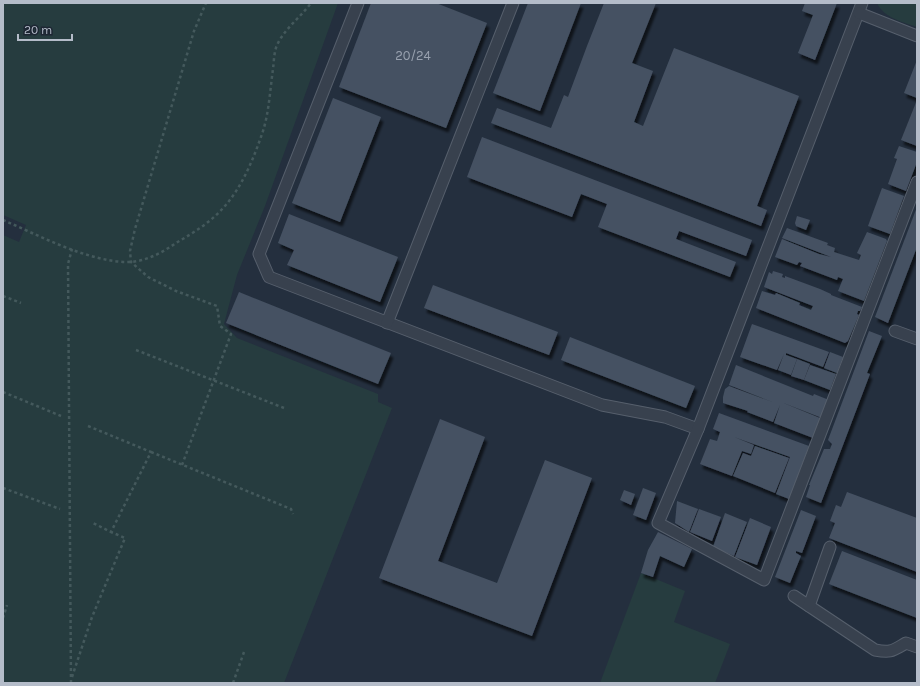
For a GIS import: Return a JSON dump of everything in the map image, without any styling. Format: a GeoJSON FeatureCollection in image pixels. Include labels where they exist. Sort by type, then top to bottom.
{"type":"FeatureCollection","features":[{"type":"Feature","properties":{"kind":"lane"},"geometry":{"type":"LineString","coordinates":[[358,3],[259,254],[269,276],[387,323],[602,405],[665,417],[698,429]]}},
{"type":"Feature","properties":{"kind":"lane"},"geometry":{"type":"LineString","coordinates":[[387,323],[513,3]]}},
{"type":"Feature","properties":{"kind":"lane"},"geometry":{"type":"LineString","coordinates":[[917,36],[861,8],[698,429],[658,523],[764,580],[917,182]]}},
{"type":"Feature","properties":{"kind":"lane"},"geometry":{"type":"LineString","coordinates":[[895,331],[917,339]]}},
{"type":"Feature","properties":{"kind":"lane"},"geometry":{"type":"LineString","coordinates":[[809,606],[830,547]]}},
{"type":"Feature","properties":{"kind":"lane"},"geometry":{"type":"LineString","coordinates":[[794,596],[875,650],[886,652],[892,651],[906,643],[917,646]]}},
{"type":"Feature","properties":{"kind":"path"},"geometry":{"type":"LineString","coordinates":[[182,465],[231,334],[220,326],[217,306],[176,291],[148,277],[131,262],[130,251],[135,229],[194,31],[206,3]]}},
{"type":"Feature","properties":{"kind":"path"},"geometry":{"type":"LineString","coordinates":[[3,220],[72,249],[105,259],[131,262],[149,258],[163,252],[202,227],[224,208],[240,185],[262,133],[267,111],[276,46],[285,31],[305,12],[311,3]]}},
{"type":"Feature","properties":{"kind":"path"},"geometry":{"type":"LineString","coordinates":[[71,681],[68,264],[72,249]]}},
{"type":"Feature","properties":{"kind":"path"},"geometry":{"type":"LineString","coordinates":[[3,296],[21,303]]}},
{"type":"Feature","properties":{"kind":"path"},"geometry":{"type":"LineString","coordinates":[[136,350],[284,408]]}},
{"type":"Feature","properties":{"kind":"path"},"geometry":{"type":"LineString","coordinates":[[3,392],[61,416]]}},
{"type":"Feature","properties":{"kind":"path"},"geometry":{"type":"LineString","coordinates":[[88,426],[291,508],[293,514]]}},
{"type":"Feature","properties":{"kind":"path"},"geometry":{"type":"LineString","coordinates":[[111,532],[151,452]]}},
{"type":"Feature","properties":{"kind":"path"},"geometry":{"type":"LineString","coordinates":[[3,488],[60,509]]}},
{"type":"Feature","properties":{"kind":"path"},"geometry":{"type":"LineString","coordinates":[[71,681],[92,617],[125,538],[91,522]]}},
{"type":"Feature","properties":{"kind":"path"},"geometry":{"type":"LineString","coordinates":[[3,618],[7,604]]}},
{"type":"Feature","properties":{"kind":"path"},"geometry":{"type":"LineString","coordinates":[[233,683],[244,652]]}},
{"type":"Feature","properties":{"kind":"green space"},"geometry":{"type":"Polygon","coordinates":[[[3,3],[338,3],[265,206],[237,275],[224,324],[237,338],[378,394],[378,402],[392,408],[284,683],[3,683],[3,235],[19,242],[26,225],[3,215],[3,3]]]}},
{"type":"Feature","properties":{"kind":"green space"},"geometry":{"type":"Polygon","coordinates":[[[877,3],[917,3],[917,27],[889,16],[877,3]]]}},
{"type":"Feature","properties":{"kind":"green space"},"geometry":{"type":"Polygon","coordinates":[[[641,573],[685,591],[674,622],[730,644],[715,683],[600,683],[641,573]]]}},
{"type":"Feature","properties":{"kind":"building"},"geometry":{"type":"Polygon","coordinates":[[[371,3],[436,3],[487,23],[446,128],[339,87],[371,3]]]}},
{"type":"Feature","properties":{"kind":"building"},"geometry":{"type":"Polygon","coordinates":[[[528,3],[581,3],[540,111],[493,93],[528,3]]]}},
{"type":"Feature","properties":{"kind":"building"},"geometry":{"type":"Polygon","coordinates":[[[604,3],[656,3],[632,63],[653,71],[634,122],[643,126],[674,48],[799,96],[757,206],[767,210],[761,226],[491,123],[497,108],[551,128],[564,95],[568,97],[604,3]]]}},
{"type":"Feature","properties":{"kind":"building"},"geometry":{"type":"Polygon","coordinates":[[[805,3],[837,3],[815,60],[798,53],[813,15],[802,11],[805,3]]]}},
{"type":"Feature","properties":{"kind":"building"},"geometry":{"type":"Polygon","coordinates":[[[917,60],[917,98],[904,93],[917,60]]]}},
{"type":"Feature","properties":{"kind":"building"},"geometry":{"type":"Polygon","coordinates":[[[333,98],[381,117],[340,222],[292,203],[333,98]]]}},
{"type":"Feature","properties":{"kind":"building"},"geometry":{"type":"Polygon","coordinates":[[[917,100],[917,146],[901,140],[917,100]]]}},
{"type":"Feature","properties":{"kind":"building"},"geometry":{"type":"Polygon","coordinates":[[[482,137],[752,240],[746,256],[679,231],[676,239],[736,262],[730,277],[598,227],[607,204],[581,194],[572,217],[467,177],[482,137]]]}},
{"type":"Feature","properties":{"kind":"building"},"geometry":{"type":"Polygon","coordinates":[[[899,146],[917,152],[917,162],[906,191],[888,184],[897,159],[894,158],[899,146]]]}},
{"type":"Feature","properties":{"kind":"building"},"geometry":{"type":"Polygon","coordinates":[[[882,188],[904,196],[890,234],[868,226],[882,188]]]}},
{"type":"Feature","properties":{"kind":"building"},"geometry":{"type":"Polygon","coordinates":[[[917,207],[917,247],[888,323],[875,317],[917,207]]]}},
{"type":"Feature","properties":{"kind":"building"},"geometry":{"type":"Polygon","coordinates":[[[289,214],[398,257],[380,302],[287,265],[294,250],[278,243],[289,214]]]}},
{"type":"Feature","properties":{"kind":"building"},"geometry":{"type":"Polygon","coordinates":[[[797,216],[810,220],[806,230],[796,226],[795,223],[797,216]]]}},
{"type":"Feature","properties":{"kind":"building"},"geometry":{"type":"Polygon","coordinates":[[[787,228],[828,243],[827,245],[835,248],[834,252],[859,260],[861,255],[857,253],[867,232],[886,239],[887,241],[864,301],[838,291],[843,279],[838,277],[837,280],[800,266],[802,263],[799,262],[797,265],[775,257],[782,239],[819,254],[831,257],[782,238],[787,228]]]}},
{"type":"Feature","properties":{"kind":"building"},"geometry":{"type":"Polygon","coordinates":[[[773,271],[783,274],[782,277],[785,278],[785,276],[820,289],[862,307],[860,311],[858,311],[857,314],[859,315],[848,341],[845,343],[756,308],[762,291],[775,295],[776,293],[800,303],[799,305],[811,310],[813,306],[764,287],[769,272],[772,274],[773,271]]]}},
{"type":"Feature","properties":{"kind":"building"},"geometry":{"type":"Polygon","coordinates":[[[433,285],[558,332],[549,355],[424,308],[433,285]]]}},
{"type":"Feature","properties":{"kind":"building"},"geometry":{"type":"Polygon","coordinates":[[[239,292],[391,353],[378,384],[226,323],[239,292]]]}},
{"type":"Feature","properties":{"kind":"building"},"geometry":{"type":"Polygon","coordinates":[[[752,324],[829,352],[823,367],[786,353],[786,355],[797,359],[791,375],[778,370],[784,354],[777,370],[740,357],[752,324]]]}},
{"type":"Feature","properties":{"kind":"building"},"geometry":{"type":"Polygon","coordinates":[[[869,331],[882,336],[867,373],[870,374],[821,503],[806,497],[809,485],[824,449],[830,449],[832,444],[828,440],[869,331]]]}},
{"type":"Feature","properties":{"kind":"building"},"geometry":{"type":"Polygon","coordinates":[[[570,337],[695,386],[686,408],[561,360],[570,337]]]}},
{"type":"Feature","properties":{"kind":"building"},"geometry":{"type":"Polygon","coordinates":[[[830,352],[843,357],[837,373],[824,368],[830,352]]]}},
{"type":"Feature","properties":{"kind":"building"},"geometry":{"type":"Polygon","coordinates":[[[797,359],[810,364],[804,380],[791,376],[797,359]]]}},
{"type":"Feature","properties":{"kind":"building"},"geometry":{"type":"Polygon","coordinates":[[[736,365],[813,396],[814,394],[829,400],[822,418],[781,402],[820,418],[813,438],[774,423],[780,405],[773,422],[747,412],[748,411],[723,403],[725,389],[729,386],[775,403],[729,385],[736,365]]]}},
{"type":"Feature","properties":{"kind":"building"},"geometry":{"type":"Polygon","coordinates":[[[810,365],[836,374],[830,390],[804,380],[810,365]]]}},
{"type":"Feature","properties":{"kind":"building"},"geometry":{"type":"Polygon","coordinates":[[[719,413],[809,446],[789,499],[776,494],[790,457],[734,437],[754,445],[751,454],[742,451],[732,476],[700,464],[710,439],[717,441],[720,432],[713,429],[719,413]]]}},
{"type":"Feature","properties":{"kind":"building"},"geometry":{"type":"Polygon","coordinates":[[[440,419],[485,437],[438,561],[497,583],[545,460],[592,478],[532,636],[379,578],[440,419]]]}},
{"type":"Feature","properties":{"kind":"building"},"geometry":{"type":"Polygon","coordinates":[[[755,446],[789,458],[775,493],[733,476],[743,453],[751,456],[755,446]]]}},
{"type":"Feature","properties":{"kind":"building"},"geometry":{"type":"Polygon","coordinates":[[[643,488],[656,493],[646,520],[633,515],[643,488]]]}},
{"type":"Feature","properties":{"kind":"building"},"geometry":{"type":"Polygon","coordinates":[[[624,490],[635,494],[631,505],[620,500],[624,490]]]}},
{"type":"Feature","properties":{"kind":"building"},"geometry":{"type":"Polygon","coordinates":[[[847,492],[917,518],[917,572],[829,538],[835,523],[830,521],[836,505],[841,507],[847,492]]]}},
{"type":"Feature","properties":{"kind":"building"},"geometry":{"type":"Polygon","coordinates":[[[677,501],[698,509],[689,532],[675,523],[677,501]]]}},
{"type":"Feature","properties":{"kind":"building"},"geometry":{"type":"Polygon","coordinates":[[[699,509],[721,517],[712,541],[690,532],[699,509]]]}},
{"type":"Feature","properties":{"kind":"building"},"geometry":{"type":"Polygon","coordinates":[[[801,510],[816,516],[802,553],[796,551],[796,553],[801,556],[790,583],[775,577],[801,510]]]}},
{"type":"Feature","properties":{"kind":"building"},"geometry":{"type":"Polygon","coordinates":[[[725,513],[747,522],[734,556],[713,547],[725,513]]]}},
{"type":"Feature","properties":{"kind":"building"},"geometry":{"type":"Polygon","coordinates":[[[750,518],[771,527],[757,565],[735,557],[750,518]]]}},
{"type":"Feature","properties":{"kind":"building"},"geometry":{"type":"Polygon","coordinates":[[[658,532],[692,549],[684,567],[660,556],[653,577],[641,573],[648,550],[658,532]]]}},
{"type":"Feature","properties":{"kind":"building"},"geometry":{"type":"Polygon","coordinates":[[[842,551],[917,580],[917,618],[829,584],[842,551]]]}}]}
